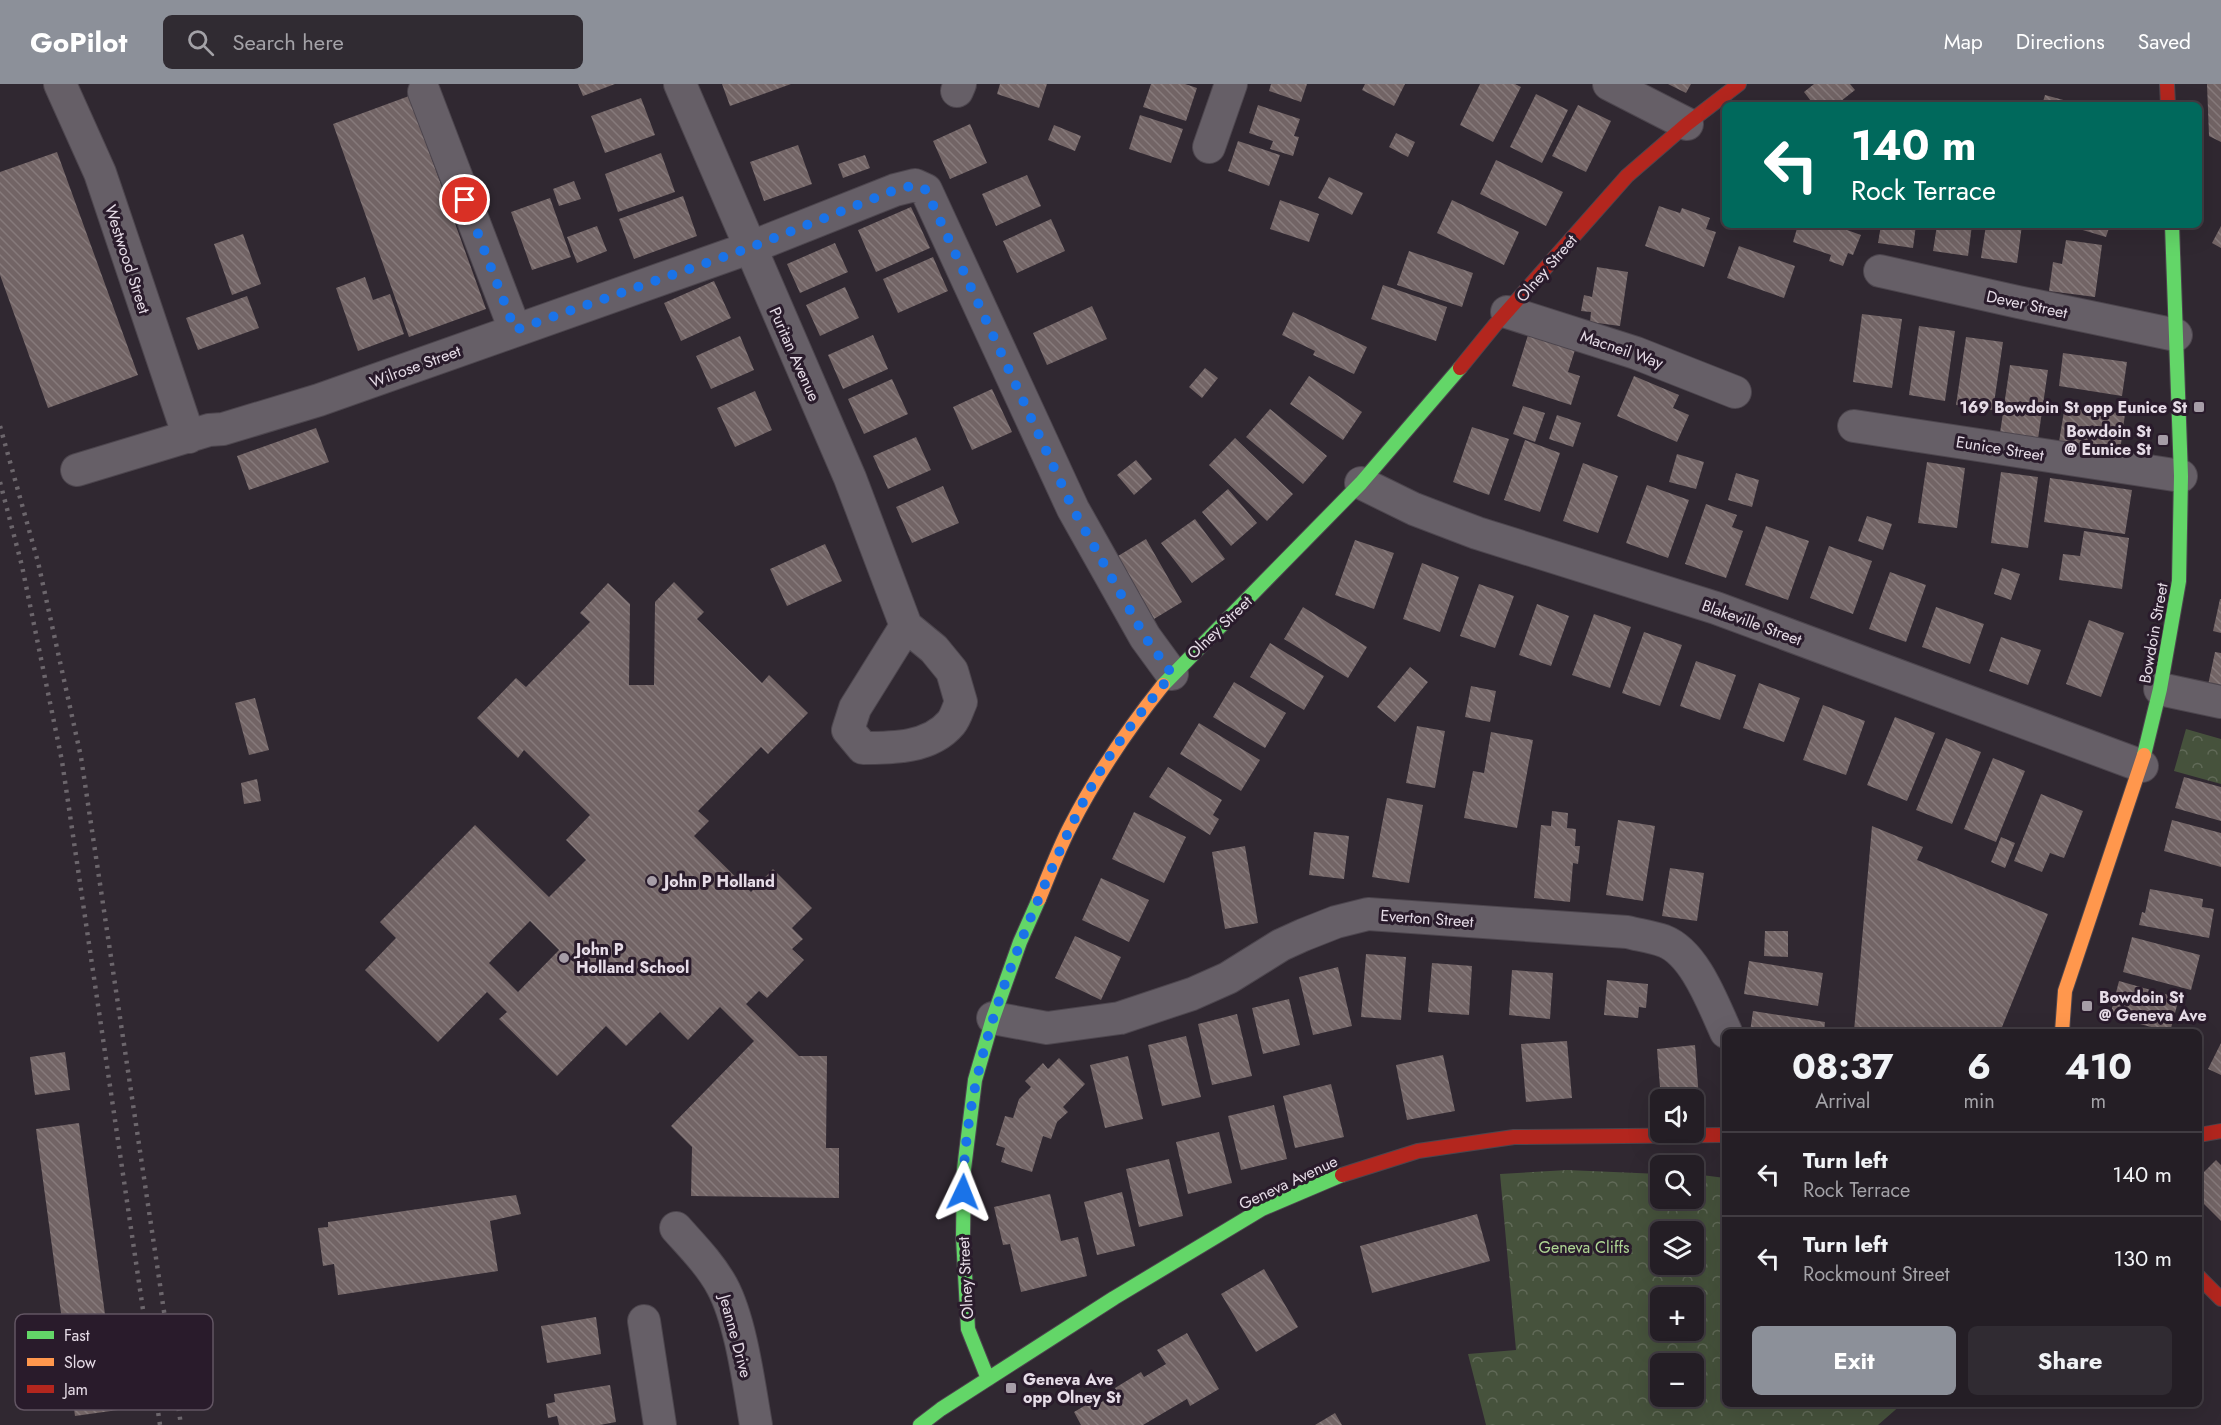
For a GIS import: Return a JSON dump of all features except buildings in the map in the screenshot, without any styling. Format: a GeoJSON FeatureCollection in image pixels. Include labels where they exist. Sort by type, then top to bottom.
{"type":"FeatureCollection","features":[{"type":"Feature","properties":{"kind":"main road","name":"Olney Street"},"geometry":{"type":"LineString","coordinates":[[988,1379],[968,1329],[963,1214],[964,1169],[975,1080],[993,1018],[1020,942],[1069,828],[1108,759],[1129,728],[1172,674],[1282,566],[1360,483],[1627,176],[1687,124],[1739,84]]}},
{"type":"Feature","properties":{"kind":"main road"},"geometry":{"type":"LineString","coordinates":[[2167,84],[2168,102]]}},
{"type":"Feature","properties":{"kind":"main road","name":"Bowdoin Street"},"geometry":{"type":"LineString","coordinates":[[2062,1029],[2065,991],[2142,766],[2160,689],[2180,581],[2181,476],[2172,228]]}},
{"type":"Feature","properties":{"kind":"main road"},"geometry":{"type":"LineString","coordinates":[[2202,1134],[2221,1131]]}},
{"type":"Feature","properties":{"kind":"main road","name":"Geneva Avenue"},"geometry":{"type":"LineString","coordinates":[[923,1424],[1114,1298],[1262,1209],[1348,1172],[1418,1151],[1514,1137],[1722,1135]]}},
{"type":"Feature","properties":{"kind":"main road"},"geometry":{"type":"LineString","coordinates":[[2202,1280],[2221,1299]]}},
{"type":"Feature","properties":{"kind":"street","name":"Westwood Street"},"geometry":{"type":"LineString","coordinates":[[60,84],[100,172],[189,436]]}},
{"type":"Feature","properties":{"kind":"street","name":"Puritan Avenue"},"geometry":{"type":"LineString","coordinates":[[680,84],[850,478],[906,626]]}},
{"type":"Feature","properties":{"kind":"street"},"geometry":{"type":"LineString","coordinates":[[1209,147],[1231,84]]}},
{"type":"Feature","properties":{"kind":"street"},"geometry":{"type":"LineString","coordinates":[[1609,84],[1687,124]]}},
{"type":"Feature","properties":{"kind":"street"},"geometry":{"type":"LineString","coordinates":[[424,92],[515,330]]}},
{"type":"Feature","properties":{"kind":"street","name":"Wilrose Street"},"geometry":{"type":"LineString","coordinates":[[77,470],[319,400],[749,248],[895,190],[915,185],[926,190],[1073,509],[1145,637],[1172,674]]}},
{"type":"Feature","properties":{"kind":"street","name":"Dever Street"},"geometry":{"type":"LineString","coordinates":[[1880,271],[2176,335]]}},
{"type":"Feature","properties":{"kind":"street","name":"Macneil Way"},"geometry":{"type":"LineString","coordinates":[[1507,312],[1636,353],[1735,392]]}},
{"type":"Feature","properties":{"kind":"street","name":"Eunice Street"},"geometry":{"type":"LineString","coordinates":[[1854,426],[2181,476]]}},
{"type":"Feature","properties":{"kind":"street","name":"Blakeville Street"},"geometry":{"type":"LineString","coordinates":[[1360,483],[1414,509],[1477,533],[1716,608],[2142,766]]}},
{"type":"Feature","properties":{"kind":"street"},"geometry":{"type":"LineString","coordinates":[[2160,689],[2221,702]]}},
{"type":"Feature","properties":{"kind":"street","name":"Everton Street"},"geometry":{"type":"LineString","coordinates":[[993,1018],[1047,1028],[1120,1018],[1192,994],[1228,978],[1281,945],[1303,935],[1336,922],[1368,914],[1627,932],[1664,941],[1677,949],[1691,965],[1706,988],[1725,1029]]}},
{"type":"Feature","properties":{"kind":"street","name":"Jeanne Drive"},"geometry":{"type":"LineString","coordinates":[[676,1228],[704,1259],[723,1287],[740,1343],[756,1425]]}},
{"type":"Feature","properties":{"kind":"street"},"geometry":{"type":"LineString","coordinates":[[644,1321],[660,1425]]}},
{"type":"Feature","properties":{"kind":"green space"},"geometry":{"type":"Polygon","coordinates":[[[2186,729],[2221,739],[2221,784],[2174,771],[2186,729]]]}},
{"type":"Feature","properties":{"kind":"green space","name":"Geneva Cliffs"},"geometry":{"type":"Polygon","coordinates":[[[1567,1170],[1650,1174],[1650,1209],[1704,1209],[1704,1175],[1722,1178],[1722,1407],[1899,1407],[1878,1425],[1486,1425],[1468,1354],[1516,1350],[1500,1174],[1567,1170]]]}},
{"type":"Feature","properties":{"kind":"railway"},"geometry":{"type":"LineString","coordinates":[[0,426],[38,562],[81,757],[164,1314]]}},
{"type":"Feature","properties":{"kind":"railway"},"geometry":{"type":"LineString","coordinates":[[0,482],[22,566],[62,761],[144,1314]]}},
{"type":"Feature","properties":{"kind":"railway"},"geometry":{"type":"LineString","coordinates":[[158,1410],[160,1425]]}},
{"type":"Feature","properties":{"kind":"railway"},"geometry":{"type":"LineString","coordinates":[[179,1410],[181,1425]]}},
{"type":"Feature","properties":{"kind":"traffic: fast"},"geometry":{"type":"LineString","coordinates":[[2144,755],[2160,689],[2179,581],[2181,476],[2172,228]]}},
{"type":"Feature","properties":{"kind":"traffic: fast"},"geometry":{"type":"LineString","coordinates":[[1163,685],[1361,483],[1460,368]]}},
{"type":"Feature","properties":{"kind":"traffic: fast"},"geometry":{"type":"LineString","coordinates":[[988,1379],[968,1329],[963,1237],[964,1169],[975,1080],[993,1018],[1020,942],[1039,899]]}},
{"type":"Feature","properties":{"kind":"traffic: fast"},"geometry":{"type":"LineString","coordinates":[[920,1425],[941,1409],[1114,1298],[1262,1209],[1342,1175]]}},
{"type":"Feature","properties":{"kind":"traffic: slow"},"geometry":{"type":"LineString","coordinates":[[1039,899],[1066,836],[1090,790],[1125,736],[1163,685]]}},
{"type":"Feature","properties":{"kind":"traffic: slow"},"geometry":{"type":"LineString","coordinates":[[2062,1029],[2065,991],[2144,755]]}},
{"type":"Feature","properties":{"kind":"traffic: jam"},"geometry":{"type":"LineString","coordinates":[[1460,368],[1495,325],[1627,176],[1687,124],[1739,84]]}},
{"type":"Feature","properties":{"kind":"traffic: jam"},"geometry":{"type":"LineString","coordinates":[[2167,84],[2168,102]]}},
{"type":"Feature","properties":{"kind":"traffic: jam"},"geometry":{"type":"LineString","coordinates":[[2202,1134],[2221,1131]]}},
{"type":"Feature","properties":{"kind":"traffic: jam"},"geometry":{"type":"LineString","coordinates":[[1342,1175],[1418,1151],[1514,1137],[1722,1135]]}},
{"type":"Feature","properties":{"kind":"traffic: jam"},"geometry":{"type":"LineString","coordinates":[[2202,1280],[2221,1299]]}},
{"type":"Feature","properties":{"kind":"place","name":"169 Bowdoin St opp Eunice St"},"geometry":{"type":"Point","coordinates":[2199,407]}},
{"type":"Feature","properties":{"kind":"place","name":"Bowdoin St @ Eunice St"},"geometry":{"type":"Point","coordinates":[2163,440]}},
{"type":"Feature","properties":{"kind":"place","name":"John P Holland"},"geometry":{"type":"Point","coordinates":[652,881]}},
{"type":"Feature","properties":{"kind":"place","name":"John P Holland School"},"geometry":{"type":"Point","coordinates":[564,958]}},
{"type":"Feature","properties":{"kind":"place","name":"Bowdoin St @ Geneva Ave"},"geometry":{"type":"Point","coordinates":[2087,1006]}},
{"type":"Feature","properties":{"kind":"place","name":"Geneva Ave opp Olney St"},"geometry":{"type":"Point","coordinates":[1011,1388]}},
{"type":"Feature","properties":{"kind":"route"},"geometry":{"type":"LineString","coordinates":[[465,200],[515,330],[749,248],[895,190],[915,185],[926,190],[1073,509],[1145,637],[1172,674],[1129,728],[1108,759],[1069,828],[1020,942],[993,1018],[975,1080],[963,1192]]}}]}
